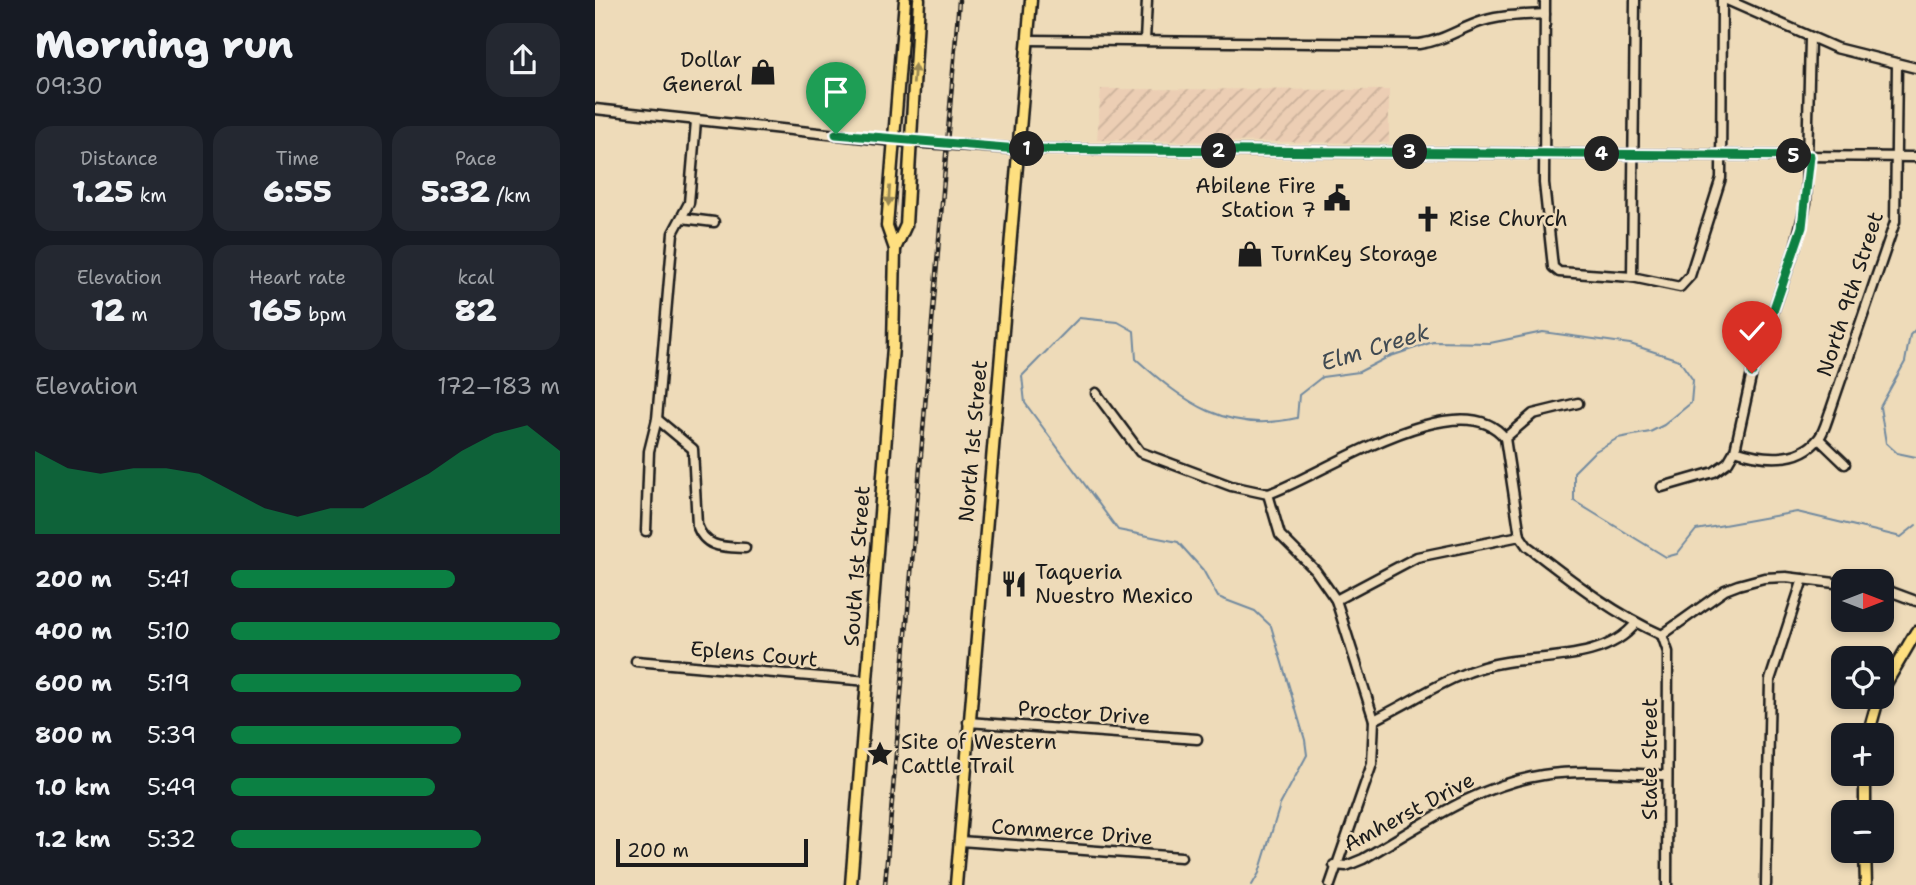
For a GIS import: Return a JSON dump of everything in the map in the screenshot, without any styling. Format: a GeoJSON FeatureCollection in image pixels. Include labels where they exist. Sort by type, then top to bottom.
{"type":"FeatureCollection","features":[{"type":"Feature","properties":{"kind":"main road","name":"South 1st Street"},"geometry":{"type":"LineString","coordinates":[[851,885],[893,347],[895,249],[887,226],[905,0]]}},
{"type":"Feature","properties":{"kind":"main road","name":"South 1st Street"},"geometry":{"type":"LineString","coordinates":[[895,249],[906,225],[919,0]]}},
{"type":"Feature","properties":{"kind":"main road","name":"North 1st Street"},"geometry":{"type":"LineString","coordinates":[[956,885],[1031,0]]}},
{"type":"Feature","properties":{"kind":"main road"},"geometry":{"type":"LineString","coordinates":[[1894,670],[1916,632]]}},
{"type":"Feature","properties":{"kind":"main road"},"geometry":{"type":"LineString","coordinates":[[1865,863],[1866,885]]}},
{"type":"Feature","properties":{"kind":"street"},"geometry":{"type":"LineString","coordinates":[[1145,41],[1147,0]]}},
{"type":"Feature","properties":{"kind":"street"},"geometry":{"type":"LineString","coordinates":[[1545,0],[1544,200],[1553,267],[1559,272],[1632,277],[1680,287],[1690,276],[1717,196],[1723,155],[1725,0],[1810,38],[1859,56],[1916,68]]}},
{"type":"Feature","properties":{"kind":"street"},"geometry":{"type":"LineString","coordinates":[[1632,277],[1635,0]]}},
{"type":"Feature","properties":{"kind":"street"},"geometry":{"type":"LineString","coordinates":[[1028,40],[1419,44],[1450,37],[1470,26],[1499,18],[1545,14]]}},
{"type":"Feature","properties":{"kind":"street"},"geometry":{"type":"LineString","coordinates":[[1663,487],[1714,472],[1728,462],[1735,450],[1752,373],[1802,227],[1810,156],[1810,38]]}},
{"type":"Feature","properties":{"kind":"street","name":"North 9th Street"},"geometry":{"type":"LineString","coordinates":[[1819,439],[1890,241],[1896,213],[1897,65]]}},
{"type":"Feature","properties":{"kind":"street"},"geometry":{"type":"LineString","coordinates":[[595,109],[893,141],[1018,149],[1916,157]]}},
{"type":"Feature","properties":{"kind":"street"},"geometry":{"type":"LineString","coordinates":[[646,531],[649,451],[657,419],[673,233],[688,203],[696,121]]}},
{"type":"Feature","properties":{"kind":"street"},"geometry":{"type":"LineString","coordinates":[[682,218],[714,222]]}},
{"type":"Feature","properties":{"kind":"street"},"geometry":{"type":"LineString","coordinates":[[1096,393],[1140,452],[1231,486],[1268,494],[1365,446],[1434,424],[1488,424],[1497,428],[1505,438],[1520,536],[1527,546],[1587,592],[1636,624],[1662,635],[1725,590],[1763,578],[1831,582]]}},
{"type":"Feature","properties":{"kind":"street"},"geometry":{"type":"LineString","coordinates":[[1505,438],[1533,414],[1578,402]]}},
{"type":"Feature","properties":{"kind":"street"},"geometry":{"type":"LineString","coordinates":[[657,419],[693,449],[697,525],[701,536],[713,545],[745,548]]}},
{"type":"Feature","properties":{"kind":"street"},"geometry":{"type":"LineString","coordinates":[[1735,450],[1761,459],[1783,457],[1819,439],[1845,464]]}},
{"type":"Feature","properties":{"kind":"street"},"geometry":{"type":"LineString","coordinates":[[1268,494],[1280,535],[1315,570],[1336,600],[1374,720],[1372,764],[1334,865],[1330,885]]}},
{"type":"Feature","properties":{"kind":"street"},"geometry":{"type":"LineString","coordinates":[[1336,600],[1417,557],[1520,536]]}},
{"type":"Feature","properties":{"kind":"street"},"geometry":{"type":"LineString","coordinates":[[1766,885],[1770,680],[1803,579]]}},
{"type":"Feature","properties":{"kind":"street"},"geometry":{"type":"LineString","coordinates":[[1894,593],[1916,601]]}},
{"type":"Feature","properties":{"kind":"street"},"geometry":{"type":"LineString","coordinates":[[1374,720],[1433,687],[1477,668],[1598,649],[1625,637],[1636,624]]}},
{"type":"Feature","properties":{"kind":"street","name":"State Street"},"geometry":{"type":"LineString","coordinates":[[1662,635],[1668,652],[1667,885]]}},
{"type":"Feature","properties":{"kind":"street","name":"Eplens Court"},"geometry":{"type":"LineString","coordinates":[[636,661],[868,681]]}},
{"type":"Feature","properties":{"kind":"street","name":"Proctor Drive"},"geometry":{"type":"LineString","coordinates":[[968,722],[1197,739]]}},
{"type":"Feature","properties":{"kind":"street","name":"Amherst Drive"},"geometry":{"type":"LineString","coordinates":[[1334,865],[1346,866],[1363,859],[1474,796],[1523,779],[1544,775],[1667,775]]}},
{"type":"Feature","properties":{"kind":"street","name":"Commerce Drive"},"geometry":{"type":"LineString","coordinates":[[960,841],[1181,857]]}},
{"type":"Feature","properties":{"kind":"shaded area"},"geometry":{"type":"Polygon","coordinates":[[[1101,89],[1389,90],[1389,143],[1097,140],[1101,89]]]}},
{"type":"Feature","properties":{"kind":"waterway","name":"Elm Creek"},"geometry":{"type":"LineString","coordinates":[[1252,885],[1259,873],[1280,805],[1307,755],[1305,740],[1271,626],[1255,611],[1218,597],[1203,570],[1178,542],[1118,530],[1025,403],[1022,376],[1079,318],[1118,322],[1134,331],[1136,359],[1154,375],[1209,411],[1249,422],[1297,418],[1299,395],[1322,377],[1359,372],[1388,357],[1433,342],[1490,343],[1543,332],[1630,344],[1679,360],[1693,380],[1691,403],[1664,425],[1650,432],[1618,438],[1594,452],[1574,472],[1574,501],[1666,557],[1677,554],[1696,530],[1797,512],[1901,537],[1916,525]]}},
{"type":"Feature","properties":{"kind":"waterway","name":"Elm Creek"},"geometry":{"type":"LineString","coordinates":[[1916,329],[1910,335],[1905,362],[1880,407],[1886,443],[1897,453],[1916,457]]}},
{"type":"Feature","properties":{"kind":"railway"},"geometry":{"type":"LineString","coordinates":[[885,885],[959,0]]}},
{"type":"Feature","properties":{"kind":"place","name":"Dollar General"},"geometry":{"type":"Point","coordinates":[763,72]}},
{"type":"Feature","properties":{"kind":"place","name":"Abilene Fire Station 7"},"geometry":{"type":"Point","coordinates":[1337,198]}},
{"type":"Feature","properties":{"kind":"place","name":"Rise Church"},"geometry":{"type":"Point","coordinates":[1428,219]}},
{"type":"Feature","properties":{"kind":"place","name":"TurnKey Storage"},"geometry":{"type":"Point","coordinates":[1250,254]}},
{"type":"Feature","properties":{"kind":"place","name":"Taqueria Nuestro Mexico"},"geometry":{"type":"Point","coordinates":[1014,584]}},
{"type":"Feature","properties":{"kind":"place","name":"Site of Western Cattle Trail"},"geometry":{"type":"Point","coordinates":[880,754]}},
{"type":"Feature","properties":{"kind":"route"},"geometry":{"type":"LineString","coordinates":[[836,134],[948,146],[1018,149],[1810,156],[1802,227],[1752,373]]}}]}
